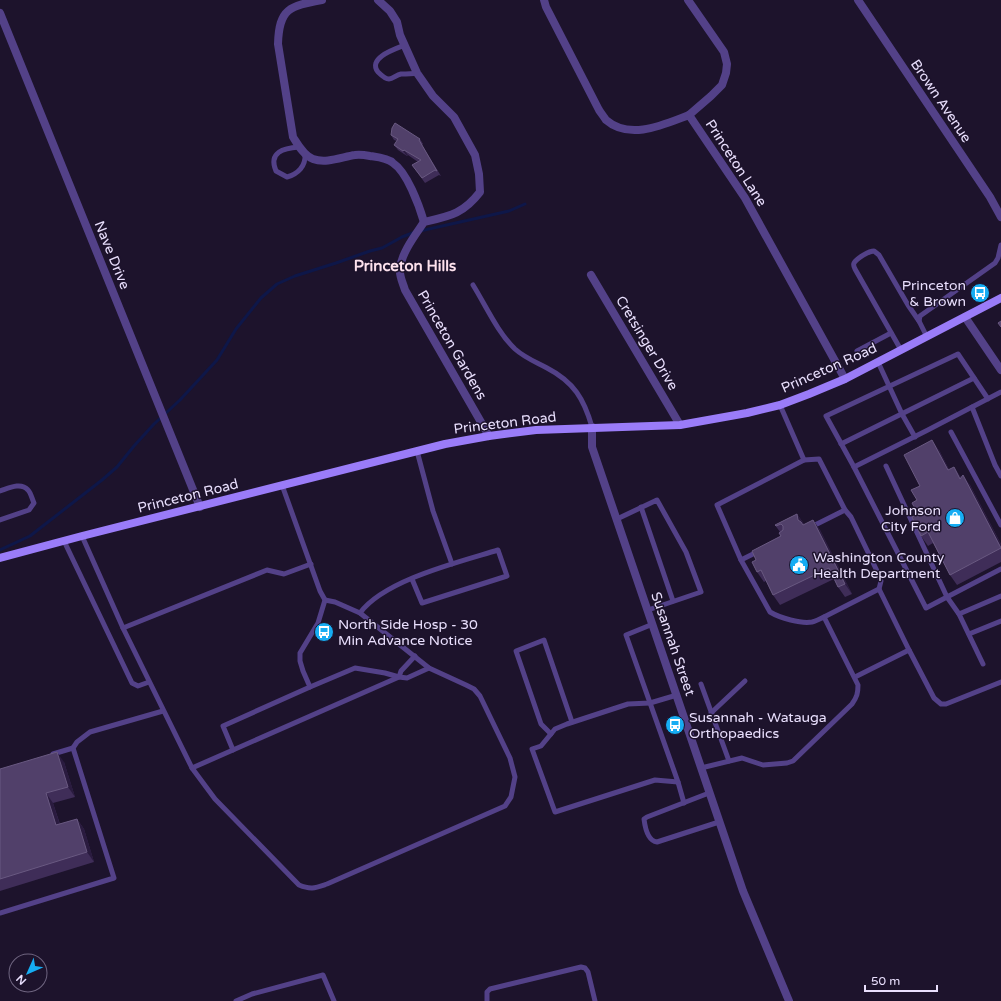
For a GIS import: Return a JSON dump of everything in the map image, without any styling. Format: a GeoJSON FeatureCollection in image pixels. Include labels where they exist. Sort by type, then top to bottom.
{"type":"FeatureCollection","features":[{"type":"Feature","properties":{"kind":"street"},"geometry":{"type":"LineString","coordinates":[[322,0],[298,5],[288,10],[278,28],[278,44],[293,137],[299,147],[312,159],[321,161],[335,160],[357,154],[393,162],[403,172],[421,210],[424,222],[457,213],[471,203],[480,192],[479,174],[475,156],[454,117],[433,96],[417,73],[404,45],[397,22],[390,10],[378,0]]}},
{"type":"Feature","properties":{"kind":"street","name":"Princeton Lane"},"geometry":{"type":"LineString","coordinates":[[544,0],[546,7],[599,110],[606,120],[615,126],[628,130],[646,129],[689,115],[745,198],[845,378]]}},
{"type":"Feature","properties":{"kind":"street"},"geometry":{"type":"LineString","coordinates":[[688,0],[724,52],[726,64],[726,73],[722,85],[689,115]]}},
{"type":"Feature","properties":{"kind":"street","name":"Brown Avenue"},"geometry":{"type":"LineString","coordinates":[[858,0],[990,197],[1001,217]]}},
{"type":"Feature","properties":{"kind":"street","name":"Nave Drive"},"geometry":{"type":"LineString","coordinates":[[0,13],[200,506]]}},
{"type":"Feature","properties":{"kind":"street","name":"Princeton Gardens"},"geometry":{"type":"LineString","coordinates":[[424,222],[408,247],[400,268],[401,277],[405,290],[489,436]]}},
{"type":"Feature","properties":{"kind":"street","name":"Cretsinger Drive"},"geometry":{"type":"LineString","coordinates":[[591,275],[680,425]]}},
{"type":"Feature","properties":{"kind":"street","name":"Princeton Road"},"geometry":{"type":"LineString","coordinates":[[0,558],[445,444],[489,436],[536,430],[680,425],[747,413],[780,405],[845,378],[1001,298]]}},
{"type":"Feature","properties":{"kind":"street"},"geometry":{"type":"LineString","coordinates":[[965,317],[1001,370]]}},
{"type":"Feature","properties":{"kind":"street","name":"Susannah Street"},"geometry":{"type":"LineString","coordinates":[[592,428],[592,447],[743,891],[789,1001]]}},
{"type":"Feature","properties":{"kind":"lane"},"geometry":{"type":"LineString","coordinates":[[404,45],[377,60],[375,64],[376,68],[385,78],[388,79],[400,74],[417,73]]}},
{"type":"Feature","properties":{"kind":"lane"},"geometry":{"type":"LineString","coordinates":[[299,147],[287,148],[276,154],[274,163],[276,171],[287,177],[294,174],[302,167],[305,154]]}},
{"type":"Feature","properties":{"kind":"lane"},"geometry":{"type":"LineString","coordinates":[[919,321],[920,316],[995,263],[998,258],[1001,245]]}},
{"type":"Feature","properties":{"kind":"lane"},"geometry":{"type":"LineString","coordinates":[[901,350],[854,269],[856,260],[871,251],[874,251],[879,255],[927,337]]}},
{"type":"Feature","properties":{"kind":"lane"},"geometry":{"type":"LineString","coordinates":[[473,285],[507,341],[517,351],[530,360],[548,369],[571,385],[580,396],[586,408],[592,428]]}},
{"type":"Feature","properties":{"kind":"lane"},"geometry":{"type":"LineString","coordinates":[[857,351],[891,332]]}},
{"type":"Feature","properties":{"kind":"lane"},"geometry":{"type":"LineString","coordinates":[[988,399],[958,354],[826,416],[854,467],[926,608],[1001,569]]}},
{"type":"Feature","properties":{"kind":"lane"},"geometry":{"type":"LineString","coordinates":[[878,362],[888,387],[915,437]]}},
{"type":"Feature","properties":{"kind":"lane"},"geometry":{"type":"LineString","coordinates":[[841,444],[974,378]]}},
{"type":"Feature","properties":{"kind":"lane"},"geometry":{"type":"LineString","coordinates":[[854,467],[1001,392]]}},
{"type":"Feature","properties":{"kind":"lane"},"geometry":{"type":"LineString","coordinates":[[780,405],[804,460]]}},
{"type":"Feature","properties":{"kind":"lane"},"geometry":{"type":"LineString","coordinates":[[972,407],[995,465],[1001,476]]}},
{"type":"Feature","properties":{"kind":"lane"},"geometry":{"type":"LineString","coordinates":[[951,432],[1001,525]]}},
{"type":"Feature","properties":{"kind":"lane"},"geometry":{"type":"LineString","coordinates":[[416,451],[433,511],[452,564]]}},
{"type":"Feature","properties":{"kind":"lane"},"geometry":{"type":"LineString","coordinates":[[879,589],[812,622],[804,623],[777,616],[770,612],[741,560],[717,506],[804,460],[819,459],[845,510],[851,517],[878,573],[881,581],[879,589],[934,698],[941,704],[946,704],[1001,682]]}},
{"type":"Feature","properties":{"kind":"lane"},"geometry":{"type":"LineString","coordinates":[[886,466],[947,598],[959,614],[983,664]]}},
{"type":"Feature","properties":{"kind":"lane"},"geometry":{"type":"LineString","coordinates":[[282,485],[324,600],[318,623],[300,654],[301,666],[310,687]]}},
{"type":"Feature","properties":{"kind":"lane"},"geometry":{"type":"LineString","coordinates":[[0,491],[20,486],[29,490],[34,503],[29,510],[0,520]]}},
{"type":"Feature","properties":{"kind":"lane"},"geometry":{"type":"LineString","coordinates":[[617,519],[657,500],[686,552],[701,592],[648,610]]}},
{"type":"Feature","properties":{"kind":"lane"},"geometry":{"type":"LineString","coordinates":[[641,507],[673,601]]}},
{"type":"Feature","properties":{"kind":"lane"},"geometry":{"type":"LineString","coordinates":[[808,528],[845,510]]}},
{"type":"Feature","properties":{"kind":"lane"},"geometry":{"type":"LineString","coordinates":[[82,536],[123,628],[192,768],[221,805],[299,884],[308,888],[317,888],[335,881],[505,806],[511,797],[515,777],[510,758],[480,696],[474,689],[429,668],[360,613],[335,602],[324,600]]}},
{"type":"Feature","properties":{"kind":"lane"},"geometry":{"type":"LineString","coordinates":[[64,541],[132,683],[138,686],[149,682]]}},
{"type":"Feature","properties":{"kind":"lane"},"geometry":{"type":"LineString","coordinates":[[741,560],[767,547]]}},
{"type":"Feature","properties":{"kind":"lane"},"geometry":{"type":"LineString","coordinates":[[360,613],[364,608],[405,580],[498,550],[507,576],[422,603],[412,579]]}},
{"type":"Feature","properties":{"kind":"lane"},"geometry":{"type":"LineString","coordinates":[[123,628],[267,570],[284,574],[311,564]]}},
{"type":"Feature","properties":{"kind":"lane"},"geometry":{"type":"LineString","coordinates":[[959,614],[1001,596]]}},
{"type":"Feature","properties":{"kind":"lane"},"geometry":{"type":"LineString","coordinates":[[701,768],[742,758],[763,765],[793,761],[856,698],[858,685],[824,617]]}},
{"type":"Feature","properties":{"kind":"lane"},"geometry":{"type":"LineString","coordinates":[[969,634],[1001,621]]}},
{"type":"Feature","properties":{"kind":"lane"},"geometry":{"type":"LineString","coordinates":[[653,624],[626,635],[684,803]]}},
{"type":"Feature","properties":{"kind":"lane"},"geometry":{"type":"LineString","coordinates":[[551,734],[540,724],[516,651],[544,640],[572,722]]}},
{"type":"Feature","properties":{"kind":"lane"},"geometry":{"type":"LineString","coordinates":[[854,677],[909,650]]}},
{"type":"Feature","properties":{"kind":"lane"},"geometry":{"type":"LineString","coordinates":[[192,768],[399,677],[402,671],[415,656]]}},
{"type":"Feature","properties":{"kind":"lane"},"geometry":{"type":"LineString","coordinates":[[233,750],[223,726],[355,668],[407,678],[429,668]]}},
{"type":"Feature","properties":{"kind":"lane"},"geometry":{"type":"LineString","coordinates":[[712,713],[744,681]]}},
{"type":"Feature","properties":{"kind":"lane"},"geometry":{"type":"LineString","coordinates":[[701,684],[729,761]]}},
{"type":"Feature","properties":{"kind":"lane"},"geometry":{"type":"LineString","coordinates":[[677,695],[650,703],[628,704],[572,722],[555,729],[541,746],[532,749],[555,812],[655,780],[678,782]]}},
{"type":"Feature","properties":{"kind":"lane"},"geometry":{"type":"LineString","coordinates":[[44,757],[73,748],[77,742],[90,732],[163,711]]}},
{"type":"Feature","properties":{"kind":"lane"},"geometry":{"type":"LineString","coordinates":[[0,912],[114,878],[73,748]]}},
{"type":"Feature","properties":{"kind":"lane"},"geometry":{"type":"LineString","coordinates":[[710,793],[644,819],[650,840],[657,842],[720,822]]}},
{"type":"Feature","properties":{"kind":"lane"},"geometry":{"type":"LineString","coordinates":[[487,1001],[487,992],[490,990],[581,967],[585,968],[588,972],[595,1001]]}},
{"type":"Feature","properties":{"kind":"lane"},"geometry":{"type":"LineString","coordinates":[[236,1001],[252,994],[323,975],[334,1001]]}},
{"type":"Feature","properties":{"kind":"building"},"geometry":{"type":"Polygon","coordinates":[[[395,123],[420,139],[419,140],[437,171],[435,170],[422,178],[412,165],[421,160],[394,145],[398,139],[391,135],[392,128],[395,123]]]}},
{"type":"Feature","properties":{"kind":"building","name":"Johnson City Ford"},"geometry":{"type":"Polygon","coordinates":[[[932,440],[948,470],[954,467],[960,479],[963,475],[1001,548],[950,575],[928,532],[921,536],[912,517],[918,514],[912,503],[917,500],[911,490],[920,486],[904,455],[932,440]]]}},
{"type":"Feature","properties":{"kind":"building","name":"Washington County Health Department"},"geometry":{"type":"Polygon","coordinates":[[[797,514],[798,520],[803,525],[813,520],[845,584],[838,587],[829,568],[773,595],[761,570],[757,572],[752,562],[756,560],[752,551],[781,536],[779,533],[783,530],[783,526],[781,524],[775,525],[797,514]]]}},
{"type":"Feature","properties":{"kind":"building"},"geometry":{"type":"Polygon","coordinates":[[[57,752],[68,787],[46,793],[56,825],[77,819],[87,852],[0,879],[0,769],[57,752]]]}},
{"type":"Feature","properties":{"kind":"waterway"},"geometry":{"type":"LineString","coordinates":[[420,231],[509,211],[525,204]]}},
{"type":"Feature","properties":{"kind":"waterway"},"geometry":{"type":"LineString","coordinates":[[0,550],[30,536],[117,467],[154,424],[180,400],[217,360],[236,329],[261,298],[277,284],[295,276],[382,248],[415,232]]}},
{"type":"Feature","properties":{"kind":"place","name":"Princeton & Brown"},"geometry":{"type":"Point","coordinates":[980,293]}},
{"type":"Feature","properties":{"kind":"place","name":"Johnson City Ford"},"geometry":{"type":"Point","coordinates":[955,518]}},
{"type":"Feature","properties":{"kind":"place","name":"Washington County Health Department"},"geometry":{"type":"Point","coordinates":[799,565]}},
{"type":"Feature","properties":{"kind":"place","name":"North Side Hosp - 30 Min Advance Notice"},"geometry":{"type":"Point","coordinates":[324,632]}},
{"type":"Feature","properties":{"kind":"place","name":"Susannah - Watauga Orthopaedics"},"geometry":{"type":"Point","coordinates":[675,725]}},
{"type":"Feature","properties":{"kind":"district","name":"Princeton Hills"},"geometry":{"type":"Point","coordinates":[405,266]}}]}
